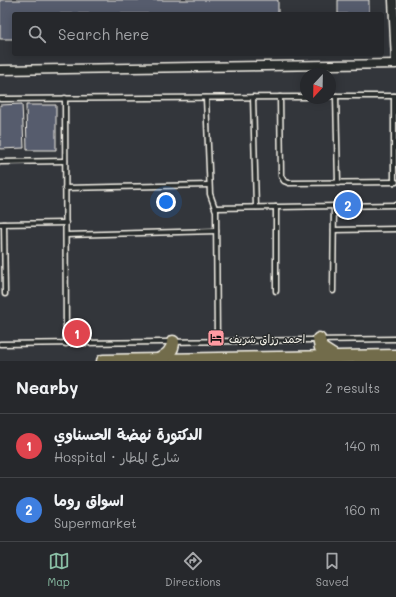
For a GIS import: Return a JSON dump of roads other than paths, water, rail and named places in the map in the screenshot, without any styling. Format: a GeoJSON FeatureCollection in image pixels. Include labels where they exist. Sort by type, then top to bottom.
{"type":"FeatureCollection","features":[{"type":"Feature","properties":{"kind":"main road"},"geometry":{"type":"LineString","coordinates":[[319,339],[321,348],[336,357]]}},
{"type":"Feature","properties":{"kind":"main road"},"geometry":{"type":"LineString","coordinates":[[157,361],[169,352],[174,342]]}},
{"type":"Feature","properties":{"kind":"main road"},"geometry":{"type":"LineString","coordinates":[[103,361],[396,356]]}},
{"type":"Feature","properties":{"kind":"street"},"geometry":{"type":"LineString","coordinates":[[393,0],[396,60]]}},
{"type":"Feature","properties":{"kind":"street"},"geometry":{"type":"LineString","coordinates":[[0,70],[396,64]]}},
{"type":"Feature","properties":{"kind":"lane"},"geometry":{"type":"LineString","coordinates":[[280,97],[282,178],[289,183],[338,183],[395,182],[395,96],[336,96],[338,183]]}},
{"type":"Feature","properties":{"kind":"lane"},"geometry":{"type":"LineString","coordinates":[[253,97],[256,207]]}},
{"type":"Feature","properties":{"kind":"lane"},"geometry":{"type":"LineString","coordinates":[[0,99],[300,97]]}},
{"type":"Feature","properties":{"kind":"lane"},"geometry":{"type":"LineString","coordinates":[[65,98],[66,344]]}},
{"type":"Feature","properties":{"kind":"lane"},"geometry":{"type":"LineString","coordinates":[[206,98],[210,198],[216,208],[217,341]]}},
{"type":"Feature","properties":{"kind":"lane"},"geometry":{"type":"LineString","coordinates":[[0,162],[65,161]]}},
{"type":"Feature","properties":{"kind":"lane"},"geometry":{"type":"LineString","coordinates":[[66,188],[209,185]]}},
{"type":"Feature","properties":{"kind":"lane"},"geometry":{"type":"LineString","coordinates":[[216,208],[396,205]]}},
{"type":"Feature","properties":{"kind":"lane"},"geometry":{"type":"LineString","coordinates":[[334,206],[334,291]]}},
{"type":"Feature","properties":{"kind":"lane"},"geometry":{"type":"LineString","coordinates":[[276,207],[276,291]]}},
{"type":"Feature","properties":{"kind":"lane"},"geometry":{"type":"LineString","coordinates":[[5,294],[2,224],[66,222]]}},
{"type":"Feature","properties":{"kind":"lane"},"geometry":{"type":"LineString","coordinates":[[334,230],[396,229]]}},
{"type":"Feature","properties":{"kind":"lane"},"geometry":{"type":"LineString","coordinates":[[66,235],[216,231]]}},
{"type":"Feature","properties":{"kind":"lane"},"geometry":{"type":"LineString","coordinates":[[0,344],[396,339]]}},
{"type":"Feature","properties":{"kind":"place","name":"اسواق روما"},"geometry":{"type":"Point","coordinates":[348,205]}},
{"type":"Feature","properties":{"kind":"place","name":"الدكتورة نهضة الحسناوي"},"geometry":{"type":"Point","coordinates":[77,333]}},
{"type":"Feature","properties":{"kind":"place","name":"احمد رزاق شريف"},"geometry":{"type":"Point","coordinates":[216,338]}}]}
